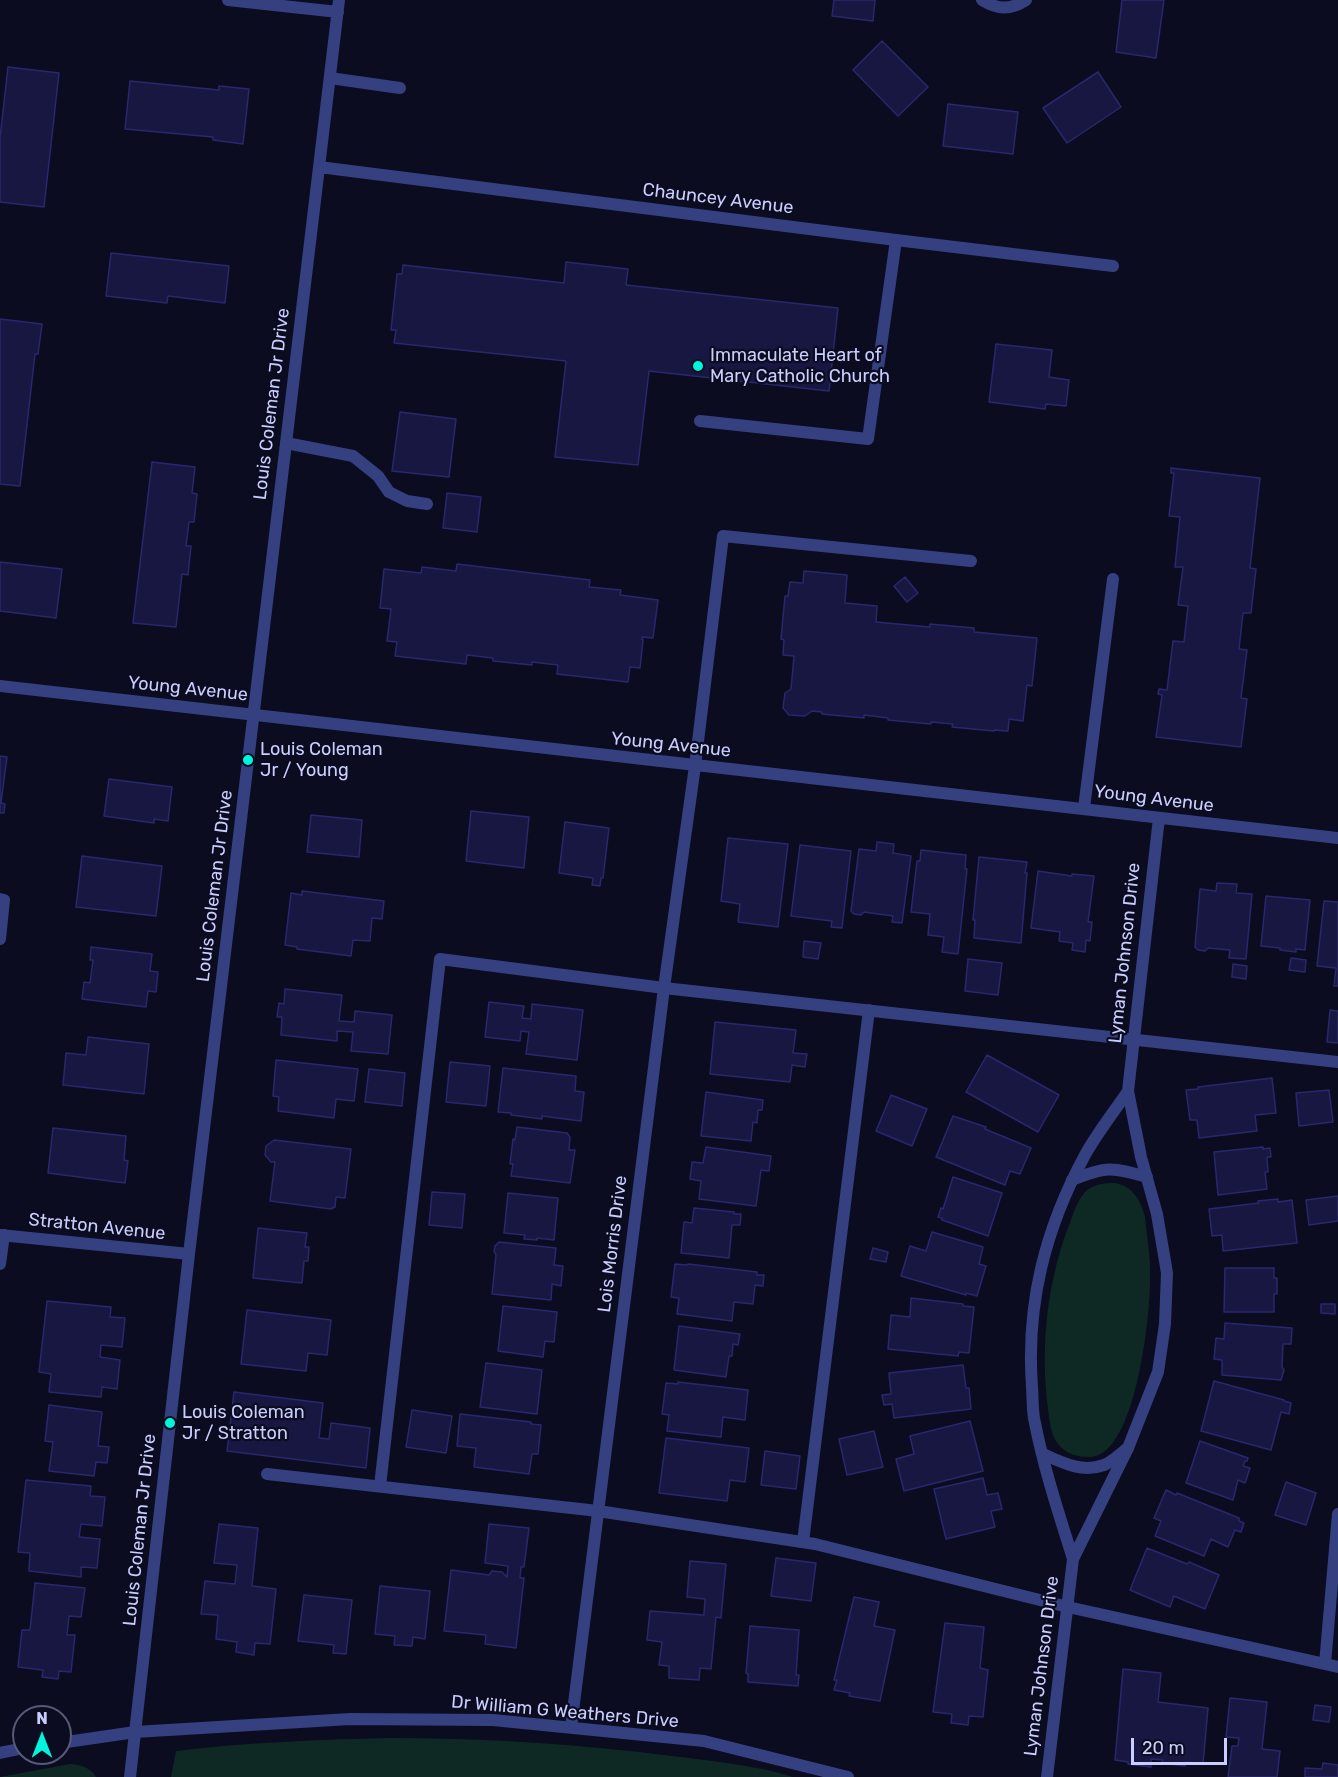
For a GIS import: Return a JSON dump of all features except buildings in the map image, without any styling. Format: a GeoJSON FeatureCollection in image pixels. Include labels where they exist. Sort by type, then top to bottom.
{"type":"FeatureCollection","features":[{"type":"Feature","properties":{"kind":"street"},"geometry":{"type":"LineString","coordinates":[[228,0],[338,6]]}},
{"type":"Feature","properties":{"kind":"street"},"geometry":{"type":"LineString","coordinates":[[982,0],[989,5],[1003,9],[1015,7],[1026,0]]}},
{"type":"Feature","properties":{"kind":"street","name":"Louis Coleman Jr Drive"},"geometry":{"type":"LineString","coordinates":[[130,1777],[189,1254],[338,6]]}},
{"type":"Feature","properties":{"kind":"street"},"geometry":{"type":"LineString","coordinates":[[330,78],[400,88]]}},
{"type":"Feature","properties":{"kind":"street","name":"Chauncey Avenue"},"geometry":{"type":"LineString","coordinates":[[319,167],[1113,266]]}},
{"type":"Feature","properties":{"kind":"street"},"geometry":{"type":"LineString","coordinates":[[700,421],[868,439],[896,240]]}},
{"type":"Feature","properties":{"kind":"street"},"geometry":{"type":"LineString","coordinates":[[286,443],[353,456],[378,476],[389,492],[407,501],[428,504]]}},
{"type":"Feature","properties":{"kind":"street","name":"Lois Morris Drive"},"geometry":{"type":"LineString","coordinates":[[571,1727],[723,536],[971,561]]}},
{"type":"Feature","properties":{"kind":"street"},"geometry":{"type":"LineString","coordinates":[[1084,808],[1113,579]]}},
{"type":"Feature","properties":{"kind":"street","name":"Young Avenue"},"geometry":{"type":"LineString","coordinates":[[0,686],[1338,838]]}},
{"type":"Feature","properties":{"kind":"street","name":"Lyman Johnson Drive"},"geometry":{"type":"LineString","coordinates":[[1047,1777],[1073,1559],[1128,1448],[1158,1372],[1165,1324],[1167,1273],[1157,1214],[1141,1157],[1128,1091],[1159,818]]}},
{"type":"Feature","properties":{"kind":"street"},"geometry":{"type":"LineString","coordinates":[[0,899],[4,900],[0,939]]}},
{"type":"Feature","properties":{"kind":"street"},"geometry":{"type":"LineString","coordinates":[[380,1486],[440,959],[664,988],[1338,1062]]}},
{"type":"Feature","properties":{"kind":"street"},"geometry":{"type":"LineString","coordinates":[[803,1542],[869,1010]]}},
{"type":"Feature","properties":{"kind":"street","name":"Lyman Johnson Drive"},"geometry":{"type":"LineString","coordinates":[[1073,1559],[1034,1421],[1030,1360],[1032,1311],[1045,1248],[1064,1196],[1086,1154],[1128,1091]]}},
{"type":"Feature","properties":{"kind":"street"},"geometry":{"type":"LineString","coordinates":[[1072,1180],[1096,1170],[1119,1169],[1147,1177]]}},
{"type":"Feature","properties":{"kind":"street"},"geometry":{"type":"LineString","coordinates":[[0,1264],[2,1235]]}},
{"type":"Feature","properties":{"kind":"street","name":"Stratton Avenue"},"geometry":{"type":"LineString","coordinates":[[2,1235],[189,1254]]}},
{"type":"Feature","properties":{"kind":"street"},"geometry":{"type":"LineString","coordinates":[[1043,1454],[1072,1467],[1089,1468],[1106,1465],[1128,1448]]}},
{"type":"Feature","properties":{"kind":"street"},"geometry":{"type":"LineString","coordinates":[[267,1474],[598,1511],[815,1544],[1068,1607],[1338,1667]]}},
{"type":"Feature","properties":{"kind":"street"},"geometry":{"type":"LineString","coordinates":[[1325,1664],[1338,1514]]}},
{"type":"Feature","properties":{"kind":"street","name":"Dr William G Weathers Drive"},"geometry":{"type":"LineString","coordinates":[[72,1741],[135,1732],[350,1719],[493,1720],[704,1741],[828,1775],[848,1777]]}},
{"type":"Feature","properties":{"kind":"green space"},"geometry":{"type":"Polygon","coordinates":[[[1115,1183],[1127,1187],[1135,1195],[1145,1217],[1150,1273],[1147,1323],[1137,1381],[1119,1434],[1106,1451],[1090,1457],[1068,1453],[1053,1436],[1046,1385],[1045,1338],[1056,1266],[1073,1213],[1085,1192],[1092,1187],[1115,1183]]]}},
{"type":"Feature","properties":{"kind":"green space"},"geometry":{"type":"Polygon","coordinates":[[[390,1738],[531,1742],[602,1748],[733,1764],[793,1777],[171,1777],[176,1751],[256,1743],[390,1738]]]}},
{"type":"Feature","properties":{"kind":"green space"},"geometry":{"type":"Polygon","coordinates":[[[72,1764],[85,1767],[96,1777],[0,1777],[72,1764]]]}},
{"type":"Feature","properties":{"kind":"place","name":"Immaculate Heart of Mary Catholic Church"},"geometry":{"type":"Point","coordinates":[698,366]}},
{"type":"Feature","properties":{"kind":"place","name":"Louis Coleman Jr / Young"},"geometry":{"type":"Point","coordinates":[248,760]}},
{"type":"Feature","properties":{"kind":"place","name":"Louis Coleman Jr / Stratton"},"geometry":{"type":"Point","coordinates":[170,1423]}}]}
